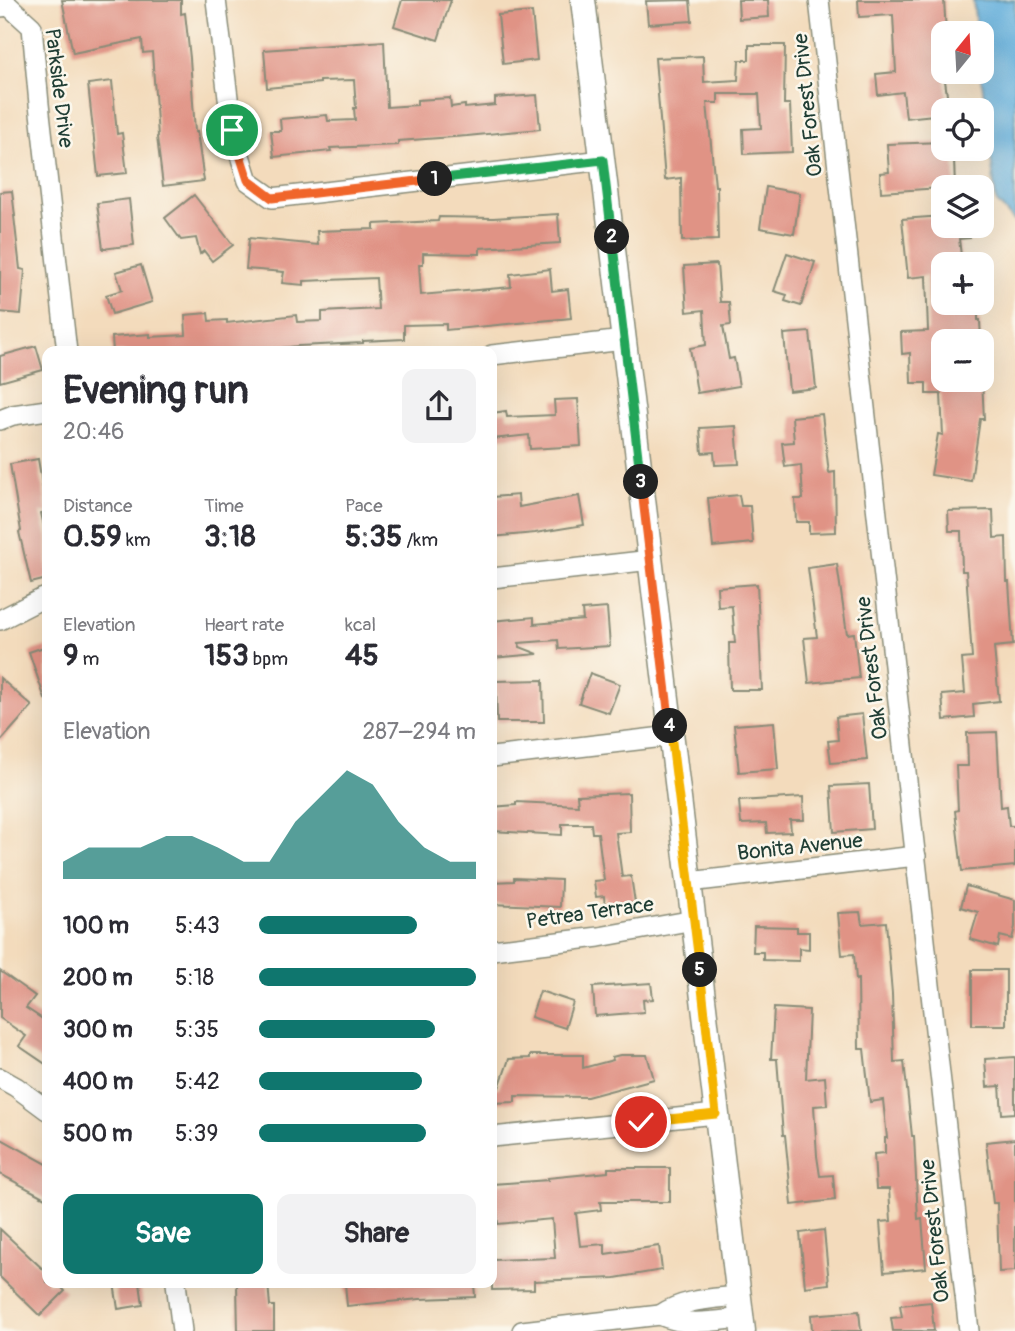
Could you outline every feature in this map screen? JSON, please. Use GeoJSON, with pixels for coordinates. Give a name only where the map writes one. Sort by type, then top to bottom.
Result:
{"type":"FeatureCollection","features":[{"type":"Feature","properties":{"kind":"street"},"geometry":{"type":"LineString","coordinates":[[522,1331],[660,1315],[673,1321],[699,1323],[741,1315],[583,0]]}},
{"type":"Feature","properties":{"kind":"street","name":"Oak Forest Drive"},"geometry":{"type":"LineString","coordinates":[[819,0],[969,1331]]}},
{"type":"Feature","properties":{"kind":"street"},"geometry":{"type":"LineString","coordinates":[[220,1],[232,130],[248,180],[272,198],[603,160]]}},
{"type":"Feature","properties":{"kind":"street","name":"Parkside Drive"},"geometry":{"type":"LineString","coordinates":[[4,6],[32,27],[66,346]]}},
{"type":"Feature","properties":{"kind":"street"},"geometry":{"type":"LineString","coordinates":[[497,354],[624,340]]}},
{"type":"Feature","properties":{"kind":"street"},"geometry":{"type":"LineString","coordinates":[[0,420],[12,415],[42,411]]}},
{"type":"Feature","properties":{"kind":"street"},"geometry":{"type":"LineString","coordinates":[[497,577],[651,560]]}},
{"type":"Feature","properties":{"kind":"street"},"geometry":{"type":"LineString","coordinates":[[0,620],[42,599]]}},
{"type":"Feature","properties":{"kind":"street"},"geometry":{"type":"LineString","coordinates":[[497,756],[671,736]]}},
{"type":"Feature","properties":{"kind":"street","name":"Bonita Avenue"},"geometry":{"type":"LineString","coordinates":[[689,882],[916,856]]}},
{"type":"Feature","properties":{"kind":"street","name":"Petrea Terrace"},"geometry":{"type":"LineString","coordinates":[[497,949],[598,937],[694,920]]}},
{"type":"Feature","properties":{"kind":"street"},"geometry":{"type":"LineString","coordinates":[[0,1078],[42,1106]]}},
{"type":"Feature","properties":{"kind":"street"},"geometry":{"type":"LineString","coordinates":[[497,1136],[716,1114]]}},
{"type":"Feature","properties":{"kind":"street"},"geometry":{"type":"LineString","coordinates":[[177,1288],[182,1331]]}},
{"type":"Feature","properties":{"kind":"water"},"geometry":{"type":"Polygon","coordinates":[[[973,0],[1015,0],[1015,222],[996,201],[991,161],[994,161],[994,98],[984,98],[982,84],[994,84],[994,21],[976,21],[973,0]]]}},
{"type":"Feature","properties":{"kind":"building"},"geometry":{"type":"Polygon","coordinates":[[[62,0],[181,0],[181,14],[185,13],[190,58],[195,132],[204,181],[163,186],[152,52],[143,53],[142,39],[73,53],[62,0]]]}},
{"type":"Feature","properties":{"kind":"building"},"geometry":{"type":"Polygon","coordinates":[[[402,0],[451,0],[438,40],[394,26],[402,0]]]}},
{"type":"Feature","properties":{"kind":"building"},"geometry":{"type":"Polygon","coordinates":[[[690,0],[692,21],[648,24],[646,1],[690,0]]]}},
{"type":"Feature","properties":{"kind":"building"},"geometry":{"type":"Polygon","coordinates":[[[738,0],[768,0],[769,17],[739,19],[738,0]]]}},
{"type":"Feature","properties":{"kind":"building"},"geometry":{"type":"Polygon","coordinates":[[[858,0],[944,0],[945,21],[931,21],[931,84],[945,84],[947,98],[931,98],[931,115],[906,118],[903,92],[878,95],[876,74],[896,72],[893,15],[859,17],[858,0]]]}},
{"type":"Feature","properties":{"kind":"building"},"geometry":{"type":"Polygon","coordinates":[[[532,12],[537,60],[503,64],[498,15],[532,12]]]}},
{"type":"Feature","properties":{"kind":"building"},"geometry":{"type":"Polygon","coordinates":[[[384,41],[387,107],[417,105],[417,100],[450,98],[451,107],[465,105],[465,108],[495,105],[495,98],[537,95],[540,129],[398,141],[398,145],[330,148],[331,151],[274,157],[271,131],[281,131],[280,119],[327,115],[328,121],[355,120],[354,80],[320,81],[267,88],[264,50],[384,41]]]}},
{"type":"Feature","properties":{"kind":"building"},"geometry":{"type":"Polygon","coordinates":[[[749,45],[785,45],[784,104],[790,104],[792,152],[744,154],[743,129],[761,128],[759,94],[718,94],[718,103],[707,103],[717,186],[718,240],[682,241],[681,178],[665,180],[655,58],[703,56],[704,82],[738,80],[739,60],[749,60],[749,45]]]}},
{"type":"Feature","properties":{"kind":"building"},"geometry":{"type":"Polygon","coordinates":[[[112,81],[117,134],[122,133],[127,173],[98,176],[88,84],[112,81]]]}},
{"type":"Feature","properties":{"kind":"building"},"geometry":{"type":"Polygon","coordinates":[[[931,142],[931,161],[954,161],[955,175],[931,175],[931,189],[881,192],[880,173],[889,172],[887,144],[931,142]]]}},
{"type":"Feature","properties":{"kind":"building"},"geometry":{"type":"Polygon","coordinates":[[[766,187],[800,193],[794,234],[760,228],[766,187]]]}},
{"type":"Feature","properties":{"kind":"building"},"geometry":{"type":"Polygon","coordinates":[[[12,191],[20,269],[25,270],[21,314],[0,312],[0,192],[12,191]]]}},
{"type":"Feature","properties":{"kind":"building"},"geometry":{"type":"Polygon","coordinates":[[[194,195],[233,245],[212,261],[204,251],[200,254],[196,238],[181,240],[165,218],[194,195]]]}},
{"type":"Feature","properties":{"kind":"building"},"geometry":{"type":"Polygon","coordinates":[[[129,199],[134,245],[103,249],[97,203],[129,199]]]}},
{"type":"Feature","properties":{"kind":"building"},"geometry":{"type":"Polygon","coordinates":[[[558,214],[560,243],[480,248],[480,254],[423,253],[423,264],[419,264],[421,295],[511,287],[510,274],[550,269],[552,291],[568,289],[571,318],[446,330],[446,324],[404,325],[404,339],[363,343],[298,346],[113,346],[112,337],[186,335],[185,315],[208,313],[209,321],[227,320],[227,323],[296,315],[297,322],[322,321],[322,312],[378,309],[376,278],[304,281],[304,285],[282,283],[284,272],[246,269],[249,238],[318,245],[317,231],[374,229],[374,224],[438,221],[439,217],[493,218],[558,214]]]}},
{"type":"Feature","properties":{"kind":"building"},"geometry":{"type":"Polygon","coordinates":[[[931,217],[931,238],[970,238],[959,239],[961,252],[931,252],[931,315],[978,315],[980,329],[931,329],[931,392],[983,392],[984,419],[980,419],[971,481],[931,475],[938,434],[943,435],[941,394],[926,394],[926,383],[911,383],[910,353],[902,354],[901,332],[928,331],[926,276],[908,278],[902,219],[931,217]]]}},
{"type":"Feature","properties":{"kind":"building"},"geometry":{"type":"Polygon","coordinates":[[[787,253],[815,262],[801,306],[785,301],[787,295],[774,291],[787,253]]]}},
{"type":"Feature","properties":{"kind":"building"},"geometry":{"type":"Polygon","coordinates":[[[717,264],[720,302],[729,302],[731,325],[723,326],[729,359],[734,358],[739,386],[697,393],[690,348],[706,345],[704,310],[687,312],[684,266],[717,264]]]}},
{"type":"Feature","properties":{"kind":"building"},"geometry":{"type":"Polygon","coordinates":[[[141,265],[152,302],[112,314],[106,295],[122,290],[116,272],[141,265]]]}},
{"type":"Feature","properties":{"kind":"building"},"geometry":{"type":"Polygon","coordinates":[[[810,332],[816,388],[789,391],[784,334],[810,332]]]}},
{"type":"Feature","properties":{"kind":"building"},"geometry":{"type":"Polygon","coordinates":[[[36,346],[42,370],[0,382],[0,356],[36,346]]]}},
{"type":"Feature","properties":{"kind":"building"},"geometry":{"type":"Polygon","coordinates":[[[578,399],[581,446],[530,449],[529,435],[497,438],[497,412],[506,411],[507,417],[555,415],[554,400],[578,399]]]}},
{"type":"Feature","properties":{"kind":"building"},"geometry":{"type":"Polygon","coordinates":[[[822,414],[829,473],[835,472],[836,532],[809,533],[809,522],[796,522],[795,499],[803,499],[801,465],[785,467],[782,443],[794,442],[792,417],[822,414]]]}},
{"type":"Feature","properties":{"kind":"building"},"geometry":{"type":"Polygon","coordinates":[[[736,426],[739,464],[715,465],[714,452],[702,453],[700,428],[736,426]]]}},
{"type":"Feature","properties":{"kind":"building"},"geometry":{"type":"Polygon","coordinates":[[[38,459],[42,483],[42,580],[31,583],[19,532],[21,531],[10,464],[38,459]]]}},
{"type":"Feature","properties":{"kind":"building"},"geometry":{"type":"Polygon","coordinates":[[[518,495],[519,507],[579,496],[584,525],[497,537],[497,497],[518,495]]]}},
{"type":"Feature","properties":{"kind":"building"},"geometry":{"type":"Polygon","coordinates":[[[739,495],[741,506],[750,506],[753,543],[713,547],[708,498],[739,495]]]}},
{"type":"Feature","properties":{"kind":"building"},"geometry":{"type":"Polygon","coordinates":[[[993,510],[994,538],[1006,537],[1013,645],[994,647],[999,701],[973,704],[974,717],[944,720],[942,695],[965,693],[962,659],[972,658],[966,571],[962,571],[961,531],[949,531],[948,511],[993,510]]]}},
{"type":"Feature","properties":{"kind":"building"},"geometry":{"type":"Polygon","coordinates":[[[837,564],[847,634],[854,633],[859,678],[809,683],[804,638],[817,637],[808,568],[837,564]]]}},
{"type":"Feature","properties":{"kind":"building"},"geometry":{"type":"Polygon","coordinates":[[[757,584],[762,690],[730,690],[729,643],[735,643],[732,606],[718,607],[717,587],[757,584]]]}},
{"type":"Feature","properties":{"kind":"building"},"geometry":{"type":"Polygon","coordinates":[[[607,608],[610,646],[559,649],[558,640],[519,643],[520,647],[538,654],[497,658],[497,621],[534,617],[534,624],[583,620],[582,610],[607,608]]]}},
{"type":"Feature","properties":{"kind":"building"},"geometry":{"type":"Polygon","coordinates":[[[42,648],[42,690],[29,652],[42,648]]]}},
{"type":"Feature","properties":{"kind":"building"},"geometry":{"type":"Polygon","coordinates":[[[590,673],[620,684],[609,713],[579,703],[590,673]]]}},
{"type":"Feature","properties":{"kind":"building"},"geometry":{"type":"Polygon","coordinates":[[[0,678],[32,706],[0,742],[0,678]]]}},
{"type":"Feature","properties":{"kind":"building"},"geometry":{"type":"Polygon","coordinates":[[[543,680],[544,722],[497,722],[497,681],[543,680]]]}},
{"type":"Feature","properties":{"kind":"building"},"geometry":{"type":"Polygon","coordinates":[[[862,714],[867,760],[831,763],[828,741],[838,740],[836,717],[862,714]]]}},
{"type":"Feature","properties":{"kind":"building"},"geometry":{"type":"Polygon","coordinates":[[[774,722],[778,769],[739,772],[734,725],[774,722]]]}},
{"type":"Feature","properties":{"kind":"building"},"geometry":{"type":"Polygon","coordinates":[[[997,732],[1001,807],[1007,806],[1009,826],[1015,826],[1015,866],[962,871],[955,811],[958,810],[956,766],[968,766],[967,733],[997,732]]]}},
{"type":"Feature","properties":{"kind":"building"},"geometry":{"type":"Polygon","coordinates":[[[869,784],[872,829],[834,832],[831,786],[869,784]]]}},
{"type":"Feature","properties":{"kind":"building"},"geometry":{"type":"Polygon","coordinates":[[[629,793],[630,832],[616,833],[622,877],[631,876],[635,903],[605,907],[604,896],[596,897],[594,881],[604,880],[598,833],[592,833],[591,824],[562,824],[562,835],[497,831],[497,807],[516,805],[516,802],[578,805],[577,795],[629,793]]]}},
{"type":"Feature","properties":{"kind":"building"},"geometry":{"type":"Polygon","coordinates":[[[803,797],[804,820],[790,820],[791,832],[767,833],[766,823],[741,824],[739,801],[803,797]]]}},
{"type":"Feature","properties":{"kind":"building"},"geometry":{"type":"Polygon","coordinates":[[[514,878],[561,880],[560,907],[497,904],[497,882],[514,881],[514,878]]]}},
{"type":"Feature","properties":{"kind":"building"},"geometry":{"type":"Polygon","coordinates":[[[966,886],[1015,900],[1012,939],[1000,936],[998,947],[970,939],[978,912],[961,907],[966,886]]]}},
{"type":"Feature","properties":{"kind":"building"},"geometry":{"type":"Polygon","coordinates":[[[860,912],[862,924],[886,922],[894,1062],[904,1061],[914,1136],[918,1219],[922,1218],[926,1268],[884,1272],[880,1222],[891,1221],[889,1189],[876,1189],[874,1154],[885,1153],[887,1138],[883,1100],[870,1102],[864,1049],[859,1049],[858,979],[856,980],[854,954],[842,955],[838,913],[860,912]]]}},
{"type":"Feature","properties":{"kind":"building"},"geometry":{"type":"Polygon","coordinates":[[[754,926],[797,927],[797,932],[809,932],[809,949],[799,948],[799,961],[763,960],[763,952],[753,952],[754,926]]]}},
{"type":"Feature","properties":{"kind":"building"},"geometry":{"type":"Polygon","coordinates":[[[972,970],[1006,970],[1006,1025],[972,1025],[972,970]]]}},
{"type":"Feature","properties":{"kind":"building"},"geometry":{"type":"Polygon","coordinates":[[[0,971],[35,996],[26,1008],[42,1019],[42,1062],[19,1046],[26,1036],[0,1018],[0,971]]]}},
{"type":"Feature","properties":{"kind":"building"},"geometry":{"type":"Polygon","coordinates":[[[651,983],[653,999],[643,1000],[644,1012],[595,1016],[593,987],[651,983]]]}},
{"type":"Feature","properties":{"kind":"building"},"geometry":{"type":"Polygon","coordinates":[[[540,991],[573,1002],[565,1028],[531,1017],[540,991]]]}},
{"type":"Feature","properties":{"kind":"building"},"geometry":{"type":"Polygon","coordinates":[[[774,1008],[809,1010],[806,1079],[825,1077],[827,1105],[814,1106],[817,1156],[820,1176],[833,1175],[835,1200],[792,1205],[777,1059],[771,1059],[774,1008]]]}},
{"type":"Feature","properties":{"kind":"building"},"geometry":{"type":"Polygon","coordinates":[[[530,1055],[583,1055],[583,1068],[613,1060],[612,1057],[620,1055],[647,1055],[654,1079],[587,1097],[515,1096],[515,1102],[497,1103],[497,1088],[509,1059],[530,1058],[530,1055]]]}},
{"type":"Feature","properties":{"kind":"building"},"geometry":{"type":"Polygon","coordinates":[[[1015,1057],[1015,1113],[1002,1114],[1000,1086],[987,1087],[985,1059],[1015,1057]]]}},
{"type":"Feature","properties":{"kind":"building"},"geometry":{"type":"Polygon","coordinates":[[[0,1138],[42,1161],[42,1196],[0,1174],[0,1138]]]}},
{"type":"Feature","properties":{"kind":"building"},"geometry":{"type":"Polygon","coordinates":[[[1015,1139],[1015,1271],[999,1272],[997,1203],[993,1203],[986,1142],[1015,1139]]]}},
{"type":"Feature","properties":{"kind":"building"},"geometry":{"type":"Polygon","coordinates":[[[608,1168],[670,1168],[670,1202],[600,1202],[601,1210],[576,1213],[580,1246],[605,1244],[605,1254],[659,1246],[662,1270],[615,1278],[534,1281],[534,1289],[492,1290],[497,1288],[497,1260],[555,1258],[552,1219],[498,1224],[497,1184],[608,1172],[608,1168]]]}},
{"type":"Feature","properties":{"kind":"building"},"geometry":{"type":"Polygon","coordinates":[[[0,1229],[42,1268],[42,1288],[62,1288],[65,1291],[40,1316],[0,1277],[0,1229]]]}},
{"type":"Feature","properties":{"kind":"building"},"geometry":{"type":"Polygon","coordinates":[[[824,1230],[829,1284],[805,1287],[800,1233],[824,1230]]]}},
{"type":"Feature","properties":{"kind":"building"},"geometry":{"type":"Polygon","coordinates":[[[115,1288],[141,1288],[143,1305],[118,1309],[115,1288]]]}},
{"type":"Feature","properties":{"kind":"building"},"geometry":{"type":"Polygon","coordinates":[[[237,1288],[268,1288],[270,1306],[274,1306],[274,1331],[238,1331],[237,1288]]]}},
{"type":"Feature","properties":{"kind":"building"},"geometry":{"type":"Polygon","coordinates":[[[345,1288],[474,1288],[475,1297],[347,1306],[345,1288]]]}},
{"type":"Feature","properties":{"kind":"building"},"geometry":{"type":"Polygon","coordinates":[[[931,1302],[934,1331],[893,1331],[891,1318],[902,1317],[900,1305],[931,1302]]]}},
{"type":"Feature","properties":{"kind":"building"},"geometry":{"type":"Polygon","coordinates":[[[859,1311],[861,1331],[812,1331],[811,1315],[859,1311]]]}},
{"type":"Feature","properties":{"kind":"route"},"geometry":{"type":"LineString","coordinates":[[232,130],[248,180],[272,198],[603,160],[716,1114],[641,1122]]}}]}
